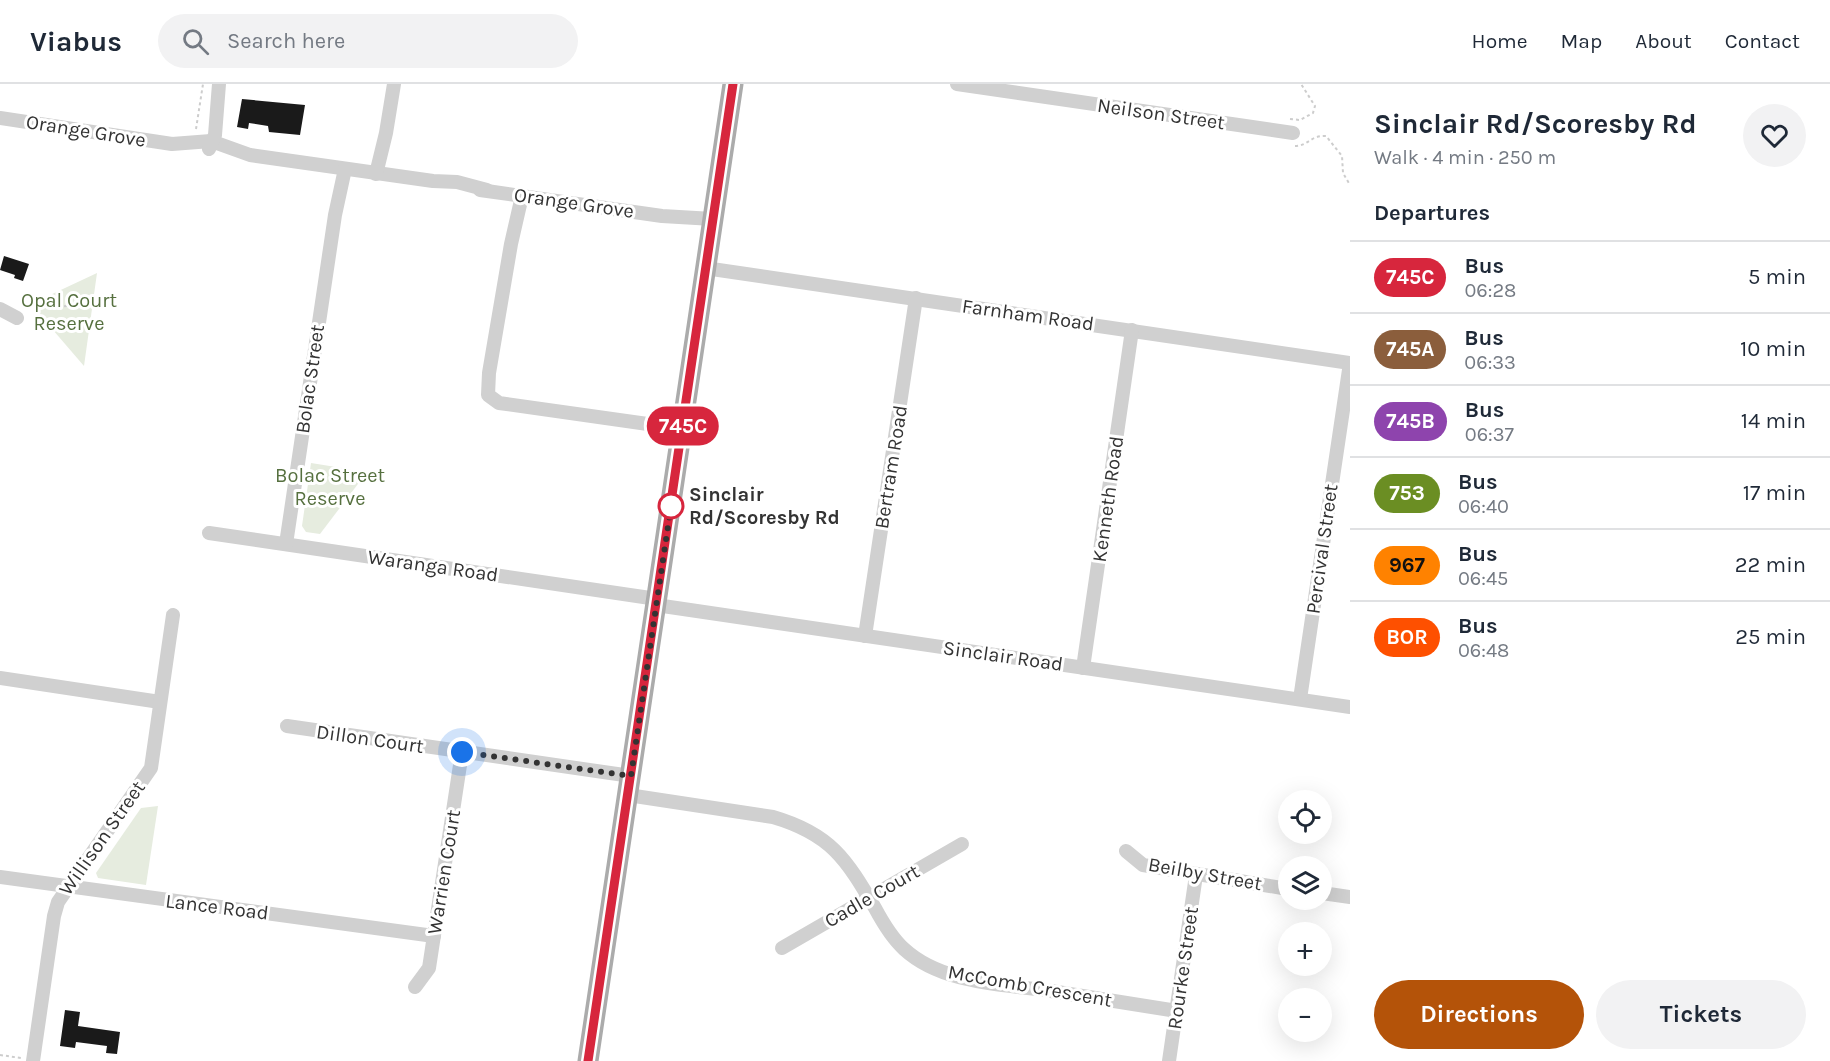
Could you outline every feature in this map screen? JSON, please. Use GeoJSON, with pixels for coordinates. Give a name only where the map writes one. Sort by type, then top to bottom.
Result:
{"type":"FeatureCollection","features":[{"type":"Feature","properties":{"kind":"main road"},"geometry":{"type":"LineString","coordinates":[[588,1061],[733,84]]}},
{"type":"Feature","properties":{"kind":"street"},"geometry":{"type":"LineString","coordinates":[[206,141],[219,84]]}},
{"type":"Feature","properties":{"kind":"street"},"geometry":{"type":"LineString","coordinates":[[386,175],[386,134],[394,84]]}},
{"type":"Feature","properties":{"kind":"street","name":"Neilson Street"},"geometry":{"type":"LineString","coordinates":[[957,84],[1292,139]]}},
{"type":"Feature","properties":{"kind":"street","name":"Orange Grove"},"geometry":{"type":"LineString","coordinates":[[0,118],[172,144],[188,150],[206,141],[231,157],[250,155],[386,175],[435,189],[487,190],[712,224]]}},
{"type":"Feature","properties":{"kind":"street","name":"Bolac Street"},"geometry":{"type":"LineString","coordinates":[[286,544],[341,168]]}},
{"type":"Feature","properties":{"kind":"street"},"geometry":{"type":"LineString","coordinates":[[518,195],[489,373],[488,395],[499,403],[682,429]]}},
{"type":"Feature","properties":{"kind":"street","name":"Farnham Road"},"geometry":{"type":"LineString","coordinates":[[705,268],[1350,363]]}},
{"type":"Feature","properties":{"kind":"street","name":"Bertram Road"},"geometry":{"type":"LineString","coordinates":[[866,636],[916,298]]}},
{"type":"Feature","properties":{"kind":"street"},"geometry":{"type":"LineString","coordinates":[[0,309],[17,318]]}},
{"type":"Feature","properties":{"kind":"street","name":"Kenneth Road"},"geometry":{"type":"LineString","coordinates":[[1083,668],[1132,330]]}},
{"type":"Feature","properties":{"kind":"street","name":"Percival Street"},"geometry":{"type":"LineString","coordinates":[[1300,699],[1350,363]]}},
{"type":"Feature","properties":{"kind":"street","name":"Waranga Road"},"geometry":{"type":"LineString","coordinates":[[209,533],[657,602]]}},
{"type":"Feature","properties":{"kind":"street","name":"Sinclair Road"},"geometry":{"type":"LineString","coordinates":[[657,602],[866,636],[1350,707]]}},
{"type":"Feature","properties":{"kind":"street","name":"Willison Street"},"geometry":{"type":"LineString","coordinates":[[27,1060],[58,902],[151,768],[173,615]]}},
{"type":"Feature","properties":{"kind":"street"},"geometry":{"type":"LineString","coordinates":[[0,678],[160,702]]}},
{"type":"Feature","properties":{"kind":"street","name":"Dillon Court"},"geometry":{"type":"LineString","coordinates":[[287,726],[462,752],[629,785]]}},
{"type":"Feature","properties":{"kind":"street","name":"Warrien Court"},"geometry":{"type":"LineString","coordinates":[[415,987],[429,968],[462,752]]}},
{"type":"Feature","properties":{"kind":"street","name":"McComb Crescent"},"geometry":{"type":"LineString","coordinates":[[629,785],[774,817],[796,824],[816,835],[841,856],[855,874],[890,932],[904,949],[938,970],[985,981],[1178,1011]]}},
{"type":"Feature","properties":{"kind":"street","name":"Cadle Court"},"geometry":{"type":"LineString","coordinates":[[782,948],[962,844]]}},
{"type":"Feature","properties":{"kind":"street","name":"Beilby Street"},"geometry":{"type":"LineString","coordinates":[[1126,851],[1143,865],[1278,887]]}},
{"type":"Feature","properties":{"kind":"street","name":"Rourke Street"},"geometry":{"type":"LineString","coordinates":[[1169,1061],[1196,875]]}},
{"type":"Feature","properties":{"kind":"street","name":"Lance Road"},"geometry":{"type":"LineString","coordinates":[[0,877],[434,936]]}},
{"type":"Feature","properties":{"kind":"street"},"geometry":{"type":"LineString","coordinates":[[1332,894],[1350,897]]}},
{"type":"Feature","properties":{"kind":"path"},"geometry":{"type":"LineString","coordinates":[[203,84],[206,141]]}},
{"type":"Feature","properties":{"kind":"path"},"geometry":{"type":"LineString","coordinates":[[1287,118],[1300,120],[1313,113],[1314,106],[1311,96],[1301,84]]}},
{"type":"Feature","properties":{"kind":"path"},"geometry":{"type":"LineString","coordinates":[[1292,139],[1303,145],[1317,136],[1326,136],[1342,156],[1343,173],[1350,185]]}},
{"type":"Feature","properties":{"kind":"path"},"geometry":{"type":"LineString","coordinates":[[34,308],[99,304]]}},
{"type":"Feature","properties":{"kind":"path"},"geometry":{"type":"LineString","coordinates":[[0,1055],[27,1060]]}},
{"type":"Feature","properties":{"kind":"green space","name":"Opal Court Reserve"},"geometry":{"type":"Polygon","coordinates":[[[97,273],[84,366],[53,330],[36,325],[37,310],[33,303],[97,273]]]}},
{"type":"Feature","properties":{"kind":"green space","name":"Bolac Street Reserve"},"geometry":{"type":"Polygon","coordinates":[[[311,463],[367,472],[320,534],[306,532],[302,526],[311,463]]]}},
{"type":"Feature","properties":{"kind":"green space"},"geometry":{"type":"Polygon","coordinates":[[[158,806],[146,885],[98,878],[96,873],[141,808],[158,806]]]}},
{"type":"Feature","properties":{"kind":"building"},"geometry":{"type":"Polygon","coordinates":[[[242,99],[305,105],[300,135],[269,132],[268,126],[249,123],[248,129],[237,127],[242,99]]]}},
{"type":"Feature","properties":{"kind":"building"},"geometry":{"type":"Polygon","coordinates":[[[4,256],[29,264],[23,281],[14,278],[15,275],[0,270],[4,256]]]}},
{"type":"Feature","properties":{"kind":"building"},"geometry":{"type":"Polygon","coordinates":[[[65,1010],[80,1012],[78,1026],[120,1032],[117,1054],[106,1053],[107,1046],[76,1042],[75,1048],[60,1046],[65,1010]]]}},
{"type":"Feature","properties":{"kind":"bus line","name":"745C"},"geometry":{"type":"LineString","coordinates":[[588,1061],[733,84]]}},
{"type":"Feature","properties":{"kind":"place","name":"Sinclair Rd/Scoresby Rd"},"geometry":{"type":"Point","coordinates":[671,506]}},
{"type":"Feature","properties":{"kind":"route"},"geometry":{"type":"LineString","coordinates":[[462,752],[631,776],[671,506]]}}]}
